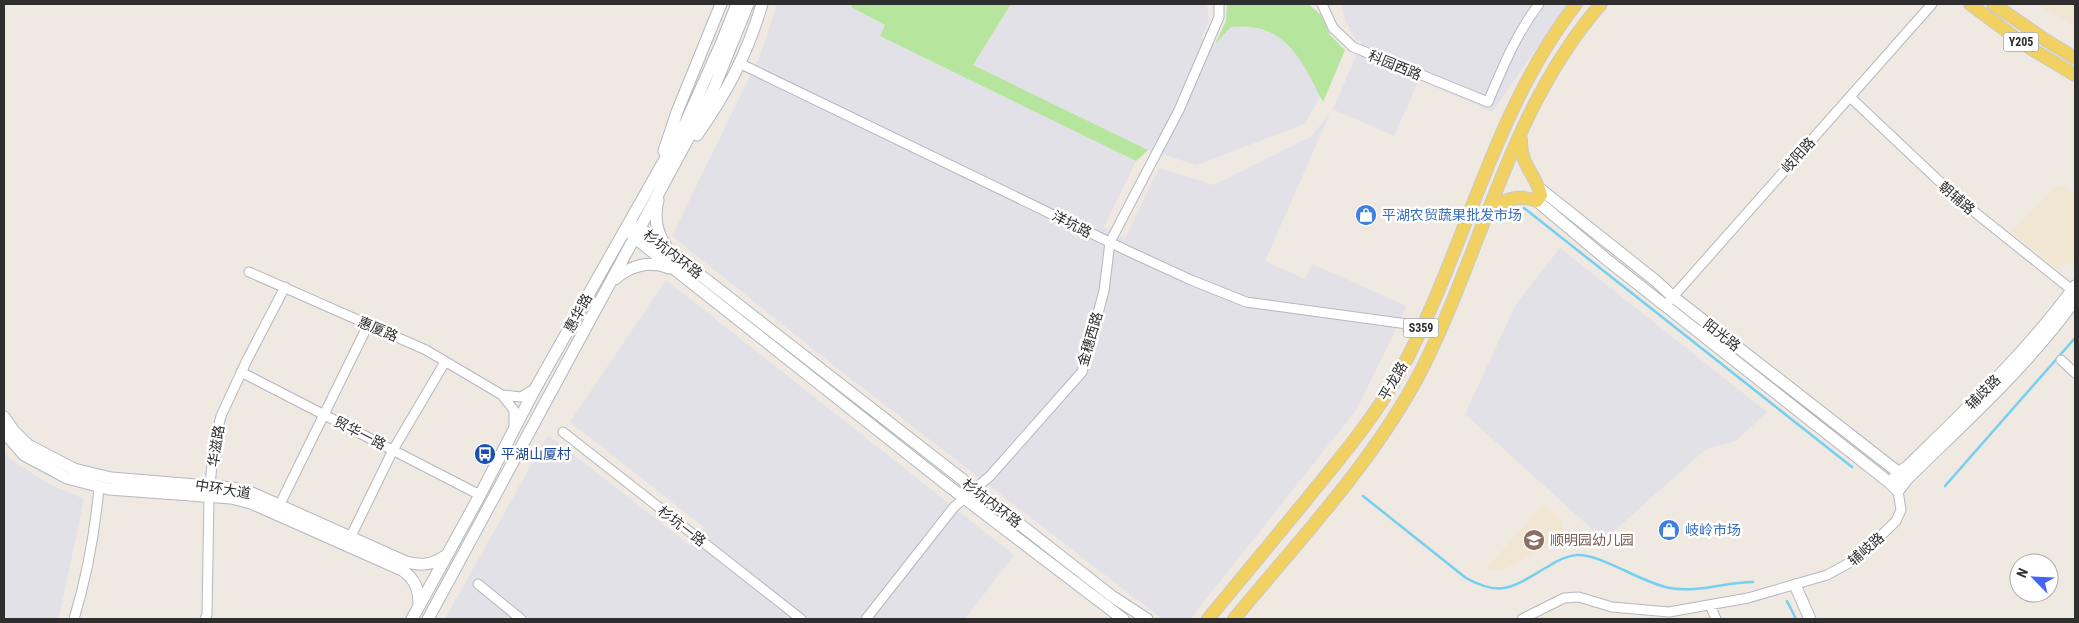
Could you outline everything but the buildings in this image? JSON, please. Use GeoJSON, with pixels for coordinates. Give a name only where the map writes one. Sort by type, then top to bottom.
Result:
{"type":"FeatureCollection","features":[{"type":"Feature","properties":{"kind":"main road","name":"平龙路"},"geometry":{"type":"LineString","coordinates":[[1208,619],[1364,428],[1402,368],[1422,326],[1486,168],[1526,81],[1553,35],[1576,4]]}},
{"type":"Feature","properties":{"kind":"main road","name":"平龙路"},"geometry":{"type":"LineString","coordinates":[[1234,619],[1347,482],[1389,425],[1421,370],[1438,336],[1523,129],[1551,71],[1577,33],[1601,4]]}},
{"type":"Feature","properties":{"kind":"main road","name":"Y205"},"geometry":{"type":"LineString","coordinates":[[1970,4],[2025,45],[2075,75]]}},
{"type":"Feature","properties":{"kind":"main road","name":"Y205"},"geometry":{"type":"LineString","coordinates":[[1993,4],[2075,58]]}},
{"type":"Feature","properties":{"kind":"main road"},"geometry":{"type":"LineString","coordinates":[[1485,219],[1496,206],[1512,198],[1528,198],[1537,201],[1541,195],[1522,155],[1523,129]]}},
{"type":"Feature","properties":{"kind":"main road"},"geometry":{"type":"LineString","coordinates":[[1240,619],[1249,601]]}},
{"type":"Feature","properties":{"kind":"street"},"geometry":{"type":"LineString","coordinates":[[664,173],[677,112],[721,4]]}},
{"type":"Feature","properties":{"kind":"street","name":"惠华路"},"geometry":{"type":"LineString","coordinates":[[428,619],[659,193],[664,173],[737,4]]}},
{"type":"Feature","properties":{"kind":"street","name":"惠华路"},"geometry":{"type":"LineString","coordinates":[[412,619],[535,389],[627,226],[664,173],[714,88],[748,4]]}},
{"type":"Feature","properties":{"kind":"street"},"geometry":{"type":"LineString","coordinates":[[664,173],[710,116],[741,64],[762,4]]}},
{"type":"Feature","properties":{"kind":"street","name":"金穗西路"},"geometry":{"type":"LineString","coordinates":[[866,619],[954,507],[990,476],[1082,372],[1104,291],[1110,242],[1179,110],[1218,17],[1219,4]]}},
{"type":"Feature","properties":{"kind":"street","name":"科园西路"},"geometry":{"type":"LineString","coordinates":[[1322,4],[1333,28],[1353,47],[1488,102],[1512,46],[1526,21],[1539,4]]}},
{"type":"Feature","properties":{"kind":"street","name":"岐阳路"},"geometry":{"type":"LineString","coordinates":[[1664,305],[1932,4]]}},
{"type":"Feature","properties":{"kind":"street","name":"洋坑路"},"geometry":{"type":"LineString","coordinates":[[741,64],[1110,242],[1191,280],[1246,302],[1422,326]]}},
{"type":"Feature","properties":{"kind":"street","name":"朝辅路"},"geometry":{"type":"LineString","coordinates":[[1850,97],[1957,198],[2074,292]]}},
{"type":"Feature","properties":{"kind":"street","name":"阳光路"},"geometry":{"type":"LineString","coordinates":[[1539,188],[1656,281],[1672,296],[1903,476]]}},
{"type":"Feature","properties":{"kind":"street"},"geometry":{"type":"LineString","coordinates":[[659,193],[656,219],[663,242],[670,252]]}},
{"type":"Feature","properties":{"kind":"street","name":"阳光路"},"geometry":{"type":"LineString","coordinates":[[1537,201],[1664,305],[1894,487]]}},
{"type":"Feature","properties":{"kind":"street","name":"杉坑内环路"},"geometry":{"type":"LineString","coordinates":[[627,226],[670,252],[1112,597],[1147,619]]}},
{"type":"Feature","properties":{"kind":"street","name":"杉坑内环路"},"geometry":{"type":"LineString","coordinates":[[637,233],[677,271],[964,498],[1123,619]]}},
{"type":"Feature","properties":{"kind":"street"},"geometry":{"type":"LineString","coordinates":[[610,284],[620,275],[643,264],[654,264],[677,271]]}},
{"type":"Feature","properties":{"kind":"street","name":"惠厦路"},"geometry":{"type":"LineString","coordinates":[[249,272],[413,344],[502,395]]}},
{"type":"Feature","properties":{"kind":"street","name":"华滋路"},"geometry":{"type":"LineString","coordinates":[[205,619],[207,615],[210,491],[214,444],[221,416],[241,372],[285,287]]}},
{"type":"Feature","properties":{"kind":"street","name":"辅歧路"},"geometry":{"type":"LineString","coordinates":[[1894,487],[1903,476],[1907,467],[2004,371],[2074,292]]}},
{"type":"Feature","properties":{"kind":"street"},"geometry":{"type":"LineString","coordinates":[[280,504],[368,325]]}},
{"type":"Feature","properties":{"kind":"street"},"geometry":{"type":"LineString","coordinates":[[2061,360],[2075,373]]}},
{"type":"Feature","properties":{"kind":"street"},"geometry":{"type":"LineString","coordinates":[[351,536],[393,450],[445,362]]}},
{"type":"Feature","properties":{"kind":"street","name":"贸华一路"},"geometry":{"type":"LineString","coordinates":[[241,372],[480,495]]}},
{"type":"Feature","properties":{"kind":"street"},"geometry":{"type":"LineString","coordinates":[[502,395],[521,396],[535,389]]}},
{"type":"Feature","properties":{"kind":"street"},"geometry":{"type":"LineString","coordinates":[[502,395],[514,410],[513,430]]}},
{"type":"Feature","properties":{"kind":"street","name":"中环大道"},"geometry":{"type":"LineString","coordinates":[[4,416],[13,430],[28,445],[74,469],[111,478],[210,491],[267,509],[402,570],[410,575],[416,583],[419,593],[419,605]]}},
{"type":"Feature","properties":{"kind":"street","name":"中环大道"},"geometry":{"type":"LineString","coordinates":[[4,432],[24,455],[44,467],[67,478],[99,487],[210,491],[239,489],[280,504],[406,562],[416,564],[436,562],[445,556]]}},
{"type":"Feature","properties":{"kind":"street","name":"杉坑一路"},"geometry":{"type":"LineString","coordinates":[[563,432],[801,619]]}},
{"type":"Feature","properties":{"kind":"street"},"geometry":{"type":"LineString","coordinates":[[74,619],[94,528],[99,487]]}},
{"type":"Feature","properties":{"kind":"street","name":"辅岐路"},"geometry":{"type":"LineString","coordinates":[[1522,619],[1556,600],[1572,597],[1612,607],[1662,612],[1710,606],[1748,598],[1838,570],[1867,551],[1900,516],[1901,510],[1894,487]]}},
{"type":"Feature","properties":{"kind":"street"},"geometry":{"type":"LineString","coordinates":[[478,584],[521,619]]}},
{"type":"Feature","properties":{"kind":"street"},"geometry":{"type":"LineString","coordinates":[[1795,584],[1810,619]]}},
{"type":"Feature","properties":{"kind":"street"},"geometry":{"type":"LineString","coordinates":[[1710,606],[1716,619]]}},
{"type":"Feature","properties":{"kind":"shaded area"},"geometry":{"type":"Polygon","coordinates":[[[777,4],[852,4],[851,7],[885,25],[880,36],[1136,161],[1104,227],[1125,238],[1159,168],[1214,185],[1312,136],[1331,112],[1265,261],[1305,279],[1312,264],[1407,306],[1357,409],[1190,619],[1162,619],[832,364],[672,236],[761,53],[777,4]]]}},
{"type":"Feature","properties":{"kind":"shaded area"},"geometry":{"type":"Polygon","coordinates":[[[1011,4],[1207,4],[1209,20],[1201,38],[1215,44],[1231,27],[1247,25],[1279,36],[1298,47],[1322,94],[1304,124],[1197,165],[1148,150],[973,65],[1011,4]]]}},
{"type":"Feature","properties":{"kind":"shaded area"},"geometry":{"type":"Polygon","coordinates":[[[1342,4],[1568,4],[1492,112],[1419,80],[1394,136],[1333,109],[1362,42],[1355,39],[1345,20],[1342,4]]]}},
{"type":"Feature","properties":{"kind":"shaded area"},"geometry":{"type":"Polygon","coordinates":[[[2035,4],[2075,4],[2075,26],[2035,4]]]}},
{"type":"Feature","properties":{"kind":"shaded area"},"geometry":{"type":"Polygon","coordinates":[[[2057,185],[2075,193],[2075,261],[2056,268],[2012,231],[2057,185]]]}},
{"type":"Feature","properties":{"kind":"shaded area"},"geometry":{"type":"Polygon","coordinates":[[[1560,248],[1767,412],[1736,441],[1706,449],[1604,540],[1465,414],[1516,304],[1560,248]]]}},
{"type":"Feature","properties":{"kind":"shaded area"},"geometry":{"type":"Polygon","coordinates":[[[666,280],[1014,555],[965,619],[445,619],[548,435],[691,546],[705,528],[570,422],[666,280]]]}},
{"type":"Feature","properties":{"kind":"shaded area"},"geometry":{"type":"Polygon","coordinates":[[[4,452],[11,460],[47,483],[84,499],[60,613],[56,619],[4,619],[4,452]]]}},
{"type":"Feature","properties":{"kind":"shaded area","name":"顺明园幼儿园"},"geometry":{"type":"Polygon","coordinates":[[[1544,503],[1563,522],[1560,537],[1554,543],[1505,569],[1485,570],[1544,503]]]}},
{"type":"Feature","properties":{"kind":"green space"},"geometry":{"type":"Polygon","coordinates":[[[852,4],[1011,4],[973,65],[1148,150],[1136,161],[880,36],[885,25],[851,7],[852,4]]]}},
{"type":"Feature","properties":{"kind":"green space"},"geometry":{"type":"Polygon","coordinates":[[[1227,4],[1308,4],[1321,15],[1330,35],[1345,50],[1323,102],[1308,72],[1290,47],[1279,37],[1266,30],[1250,27],[1231,27],[1215,44],[1226,21],[1227,4]]]}},
{"type":"Feature","properties":{"kind":"waterway"},"geometry":{"type":"LineString","coordinates":[[1524,208],[1852,467]]}},
{"type":"Feature","properties":{"kind":"waterway"},"geometry":{"type":"LineString","coordinates":[[1945,486],[2075,338]]}},
{"type":"Feature","properties":{"kind":"waterway"},"geometry":{"type":"LineString","coordinates":[[1363,496],[1466,578],[1490,588],[1509,587],[1518,584],[1559,560],[1577,555],[1598,559],[1647,581],[1670,588],[1691,589],[1753,582]]}},
{"type":"Feature","properties":{"kind":"waterway"},"geometry":{"type":"LineString","coordinates":[[1787,601],[1796,619]]}},
{"type":"Feature","properties":{"kind":"place","name":"平湖农贸蔬果批发市场"},"geometry":{"type":"Point","coordinates":[1366,215]}},
{"type":"Feature","properties":{"kind":"place","name":"平湖山厦村"},"geometry":{"type":"Point","coordinates":[485,454]}},
{"type":"Feature","properties":{"kind":"place","name":"岐岭市场"},"geometry":{"type":"Point","coordinates":[1669,530]}},
{"type":"Feature","properties":{"kind":"place","name":"顺明园幼儿园"},"geometry":{"type":"Point","coordinates":[1534,540]}}]}
